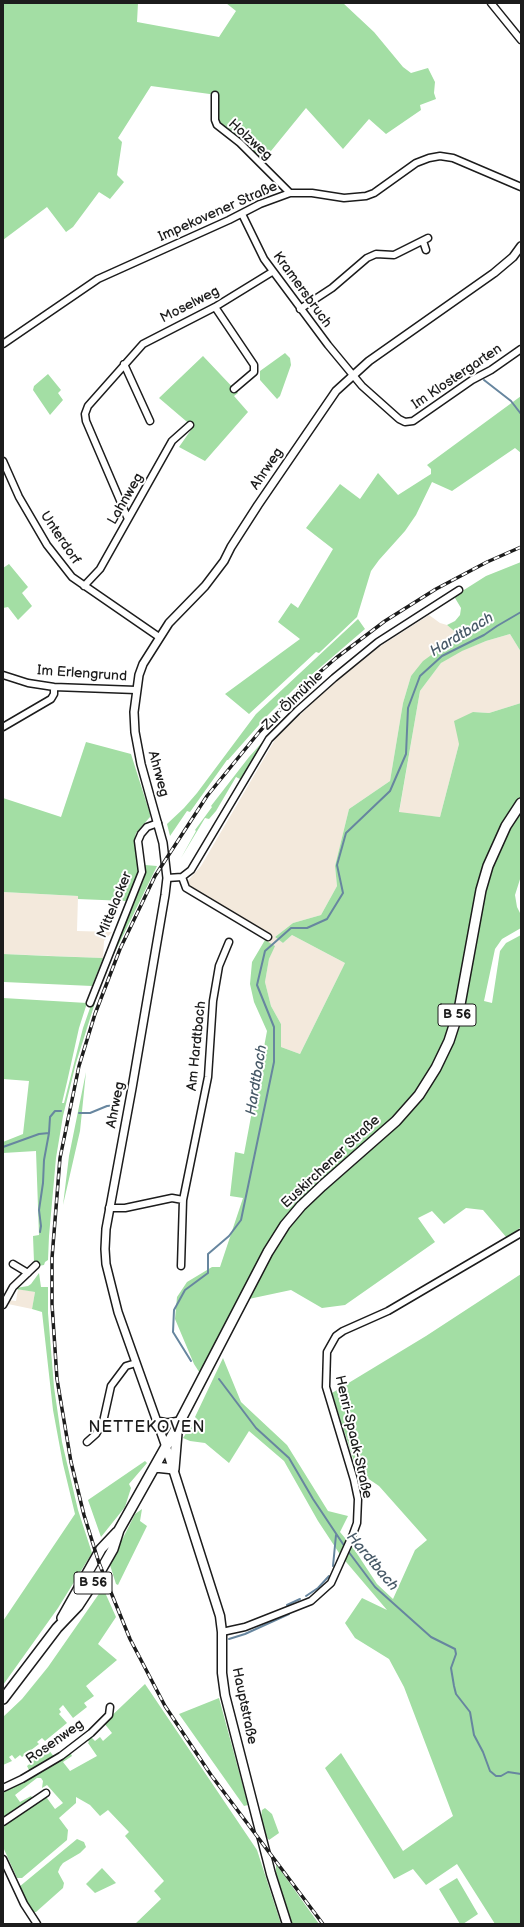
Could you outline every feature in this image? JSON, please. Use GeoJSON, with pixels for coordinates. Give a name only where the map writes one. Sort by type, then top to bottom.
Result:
{"type":"FeatureCollection","features":[{"type":"Feature","properties":{"kind":"main road","name":"Euskirchener Straße"},"geometry":{"type":"LineString","coordinates":[[3,1699],[57,1628],[78,1606],[114,1550],[119,1530],[179,1423],[268,1252],[285,1225],[301,1206],[322,1186],[396,1121],[419,1095],[436,1068],[449,1041],[459,1010],[481,890],[488,866],[506,826],[521,803]]}},
{"type":"Feature","properties":{"kind":"main road"},"geometry":{"type":"LineString","coordinates":[[155,1467],[174,1469],[179,1423]]}},
{"type":"Feature","properties":{"kind":"main road","name":"Hauptstraße"},"geometry":{"type":"LineString","coordinates":[[166,1447],[220,1616],[222,1632],[222,1673],[225,1695],[271,1874],[287,1924]]}},
{"type":"Feature","properties":{"kind":"street"},"geometry":{"type":"LineString","coordinates":[[491,3],[521,40]]}},
{"type":"Feature","properties":{"kind":"street","name":"Holzweg"},"geometry":{"type":"LineString","coordinates":[[215,95],[215,120],[217,125],[240,143],[290,193]]}},
{"type":"Feature","properties":{"kind":"street","name":"Impekovener Straße"},"geometry":{"type":"LineString","coordinates":[[3,344],[98,279],[242,214],[260,204],[290,193],[312,193],[350,198],[366,196],[374,194],[416,163],[440,156],[453,158],[521,187]]}},
{"type":"Feature","properties":{"kind":"street","name":"Kramersbruch"},"geometry":{"type":"LineString","coordinates":[[242,214],[272,272],[353,374]]}},
{"type":"Feature","properties":{"kind":"street"},"geometry":{"type":"LineString","coordinates":[[300,309],[332,288],[367,258],[376,254],[394,255],[425,239],[426,250]]}},
{"type":"Feature","properties":{"kind":"street","name":"Ahrweg"},"geometry":{"type":"LineString","coordinates":[[166,1447],[118,1312],[106,1264],[105,1239],[109,1208],[132,1088],[167,878],[163,843],[141,764],[135,732],[134,712],[136,690],[143,664],[168,623],[205,586],[224,561],[231,547],[258,505],[336,391],[369,361],[494,273],[513,257],[521,246]]}},
{"type":"Feature","properties":{"kind":"street","name":"Moselweg"},"geometry":{"type":"LineString","coordinates":[[128,519],[85,418],[88,406],[143,344],[215,307],[272,272]]}},
{"type":"Feature","properties":{"kind":"street"},"geometry":{"type":"LineString","coordinates":[[215,307],[254,365],[254,372],[234,389]]}},
{"type":"Feature","properties":{"kind":"street","name":"Im Klostergarten"},"geometry":{"type":"LineString","coordinates":[[353,374],[362,386],[399,419],[406,422],[414,421],[472,380],[521,349]]}},
{"type":"Feature","properties":{"kind":"street"},"geometry":{"type":"LineString","coordinates":[[124,364],[150,422]]}},
{"type":"Feature","properties":{"kind":"street","name":"Lahnweg"},"geometry":{"type":"LineString","coordinates":[[84,586],[100,569],[172,441],[190,425]]}},
{"type":"Feature","properties":{"kind":"street","name":"Unterdorf"},"geometry":{"type":"LineString","coordinates":[[3,461],[19,497],[47,545],[72,577],[159,637]]}},
{"type":"Feature","properties":{"kind":"street","name":"Zur Ölmühle"},"geometry":{"type":"LineString","coordinates":[[182,877],[191,870],[198,860],[269,739],[334,678],[378,642],[459,590]]}},
{"type":"Feature","properties":{"kind":"street","name":"Im Erlengrund"},"geometry":{"type":"LineString","coordinates":[[3,675],[54,687],[136,690]]}},
{"type":"Feature","properties":{"kind":"street"},"geometry":{"type":"LineString","coordinates":[[3,728],[51,699],[54,694],[54,687]]}},
{"type":"Feature","properties":{"kind":"street","name":"Mittelacker"},"geometry":{"type":"LineString","coordinates":[[90,1003],[142,872],[138,841],[141,834],[147,827],[158,823]]}},
{"type":"Feature","properties":{"kind":"street"},"geometry":{"type":"LineString","coordinates":[[167,878],[182,877],[186,888],[268,938]]}},
{"type":"Feature","properties":{"kind":"street","name":"Am Hardtbach"},"geometry":{"type":"LineString","coordinates":[[181,1266],[183,1200],[208,1077],[213,1001],[219,966],[229,942]]}},
{"type":"Feature","properties":{"kind":"street"},"geometry":{"type":"LineString","coordinates":[[109,1208],[125,1208],[167,1199],[183,1200]]}},
{"type":"Feature","properties":{"kind":"street","name":"Henri-Spaak-Straße"},"geometry":{"type":"LineString","coordinates":[[222,1632],[245,1627],[311,1601],[331,1582],[357,1523],[358,1499],[326,1387],[327,1352],[336,1336],[343,1331],[388,1311],[521,1233]]}},
{"type":"Feature","properties":{"kind":"street"},"geometry":{"type":"LineString","coordinates":[[13,1264],[28,1273]]}},
{"type":"Feature","properties":{"kind":"street"},"geometry":{"type":"LineString","coordinates":[[3,1305],[13,1287],[36,1265]]}},
{"type":"Feature","properties":{"kind":"street"},"geometry":{"type":"LineString","coordinates":[[88,1442],[96,1434],[103,1422],[111,1386],[126,1366],[136,1363]]}},
{"type":"Feature","properties":{"kind":"street"},"geometry":{"type":"LineString","coordinates":[[157,1420],[167,1423],[179,1423]]}},
{"type":"Feature","properties":{"kind":"street","name":"Rosenweg"},"geometry":{"type":"LineString","coordinates":[[3,1788],[22,1779],[61,1756],[109,1715],[110,1707]]}},
{"type":"Feature","properties":{"kind":"street"},"geometry":{"type":"LineString","coordinates":[[3,1822],[46,1793]]}},
{"type":"Feature","properties":{"kind":"street"},"geometry":{"type":"LineString","coordinates":[[3,1860],[24,1904],[37,1924]]}},
{"type":"Feature","properties":{"kind":"shaded area"},"geometry":{"type":"Polygon","coordinates":[[[429,615],[440,623],[447,625],[459,635],[411,676],[403,703],[390,781],[349,809],[335,866],[337,886],[321,915],[293,923],[275,937],[283,943],[292,935],[345,963],[300,1054],[281,1047],[281,1024],[271,1006],[265,982],[269,959],[274,946],[265,940],[266,937],[185,884],[201,866],[276,738],[333,683],[379,647],[429,615]]]}},
{"type":"Feature","properties":{"kind":"shaded area"},"geometry":{"type":"Polygon","coordinates":[[[510,634],[521,652],[521,703],[489,713],[473,712],[459,744],[440,817],[399,813],[420,691],[441,663],[453,654],[486,641],[510,634]]]}},
{"type":"Feature","properties":{"kind":"shaded area"},"geometry":{"type":"Polygon","coordinates":[[[3,892],[78,896],[77,931],[112,932],[104,941],[103,958],[3,954],[3,892]]]}},
{"type":"Feature","properties":{"kind":"shaded area"},"geometry":{"type":"Polygon","coordinates":[[[18,1289],[35,1292],[32,1309],[8,1304],[8,1300],[16,1301],[18,1289]]]}},
{"type":"Feature","properties":{"kind":"green space"},"geometry":{"type":"Polygon","coordinates":[[[3,3],[138,3],[137,22],[219,37],[236,11],[226,3],[343,3],[374,32],[403,67],[411,73],[428,68],[435,82],[434,93],[436,99],[420,105],[421,110],[386,134],[369,119],[343,149],[306,108],[262,162],[229,129],[219,122],[217,95],[151,86],[118,138],[122,142],[117,175],[124,182],[110,199],[99,192],[73,227],[66,232],[47,207],[3,240],[3,3]]]}},
{"type":"Feature","properties":{"kind":"green space"},"geometry":{"type":"Polygon","coordinates":[[[285,353],[290,358],[291,365],[280,396],[277,399],[260,380],[260,371],[285,353]]]}},
{"type":"Feature","properties":{"kind":"green space"},"geometry":{"type":"Polygon","coordinates":[[[203,356],[238,393],[234,396],[248,412],[205,461],[179,447],[193,427],[159,398],[203,356]]]}},
{"type":"Feature","properties":{"kind":"green space"},"geometry":{"type":"Polygon","coordinates":[[[48,374],[61,390],[58,393],[63,400],[50,415],[33,390],[34,386],[48,374]]]}},
{"type":"Feature","properties":{"kind":"green space"},"geometry":{"type":"Polygon","coordinates":[[[521,396],[521,453],[515,448],[452,491],[432,482],[416,515],[405,531],[371,571],[357,617],[319,653],[316,652],[249,714],[225,694],[300,639],[278,622],[291,603],[298,608],[333,549],[306,528],[340,484],[360,499],[378,473],[398,495],[431,474],[431,469],[427,465],[521,396]]]}},
{"type":"Feature","properties":{"kind":"green space"},"geometry":{"type":"Polygon","coordinates":[[[521,562],[521,652],[510,634],[486,641],[462,651],[441,663],[420,691],[399,812],[440,817],[459,744],[454,721],[473,712],[489,713],[521,703],[521,876],[515,895],[517,907],[521,915],[521,928],[502,939],[495,949],[484,1001],[492,1003],[500,951],[506,943],[521,935],[521,1227],[507,1238],[483,1210],[466,1208],[444,1224],[432,1211],[418,1218],[435,1242],[345,1305],[322,1308],[291,1290],[244,1300],[203,1378],[194,1364],[175,1319],[177,1297],[187,1282],[212,1267],[220,1267],[243,1198],[230,1196],[235,1152],[244,1154],[267,1031],[254,1002],[250,984],[252,962],[265,940],[275,946],[269,959],[265,982],[271,1006],[281,1024],[281,1047],[300,1054],[345,963],[292,935],[283,943],[275,937],[293,923],[321,915],[337,886],[335,866],[349,809],[390,781],[403,703],[411,676],[423,661],[459,635],[447,625],[455,621],[460,615],[461,608],[455,598],[456,595],[486,576],[521,562]]]}},
{"type":"Feature","properties":{"kind":"green space"},"geometry":{"type":"Polygon","coordinates":[[[9,564],[28,587],[22,593],[32,606],[18,620],[8,607],[3,608],[3,568],[9,564]]]}},
{"type":"Feature","properties":{"kind":"green space"},"geometry":{"type":"Polygon","coordinates":[[[358,619],[365,629],[302,683],[301,682],[267,716],[227,760],[190,812],[187,811],[170,836],[167,824],[197,793],[256,714],[358,619]]]}},
{"type":"Feature","properties":{"kind":"green space"},"geometry":{"type":"Polygon","coordinates":[[[267,737],[242,780],[236,777],[216,811],[209,819],[205,818],[181,858],[196,831],[195,830],[212,807],[211,806],[249,757],[267,737]]]}},
{"type":"Feature","properties":{"kind":"green space"},"geometry":{"type":"Polygon","coordinates":[[[86,742],[131,754],[150,814],[150,817],[136,833],[134,842],[139,872],[126,901],[78,899],[78,896],[3,892],[3,798],[61,817],[86,742]]]}},
{"type":"Feature","properties":{"kind":"green space"},"geometry":{"type":"Polygon","coordinates":[[[145,865],[157,866],[114,954],[99,990],[76,1063],[63,1116],[56,1158],[48,1260],[44,1265],[38,1266],[34,1262],[33,1236],[39,1235],[36,1151],[3,1153],[3,1142],[23,1134],[29,1081],[3,1079],[3,998],[87,1003],[79,1028],[62,1103],[64,1103],[83,1028],[97,988],[144,879],[145,865]]]}},
{"type":"Feature","properties":{"kind":"green space"},"geometry":{"type":"Polygon","coordinates":[[[3,954],[103,958],[92,986],[4,982],[3,985],[3,954]]]}},
{"type":"Feature","properties":{"kind":"green space"},"geometry":{"type":"Polygon","coordinates":[[[86,1072],[80,1131],[63,1205],[69,1156],[86,1072]]]}},
{"type":"Feature","properties":{"kind":"green space"},"geometry":{"type":"Polygon","coordinates":[[[39,1273],[41,1287],[48,1287],[48,1313],[54,1387],[62,1442],[78,1510],[92,1553],[58,1608],[3,1685],[3,1621],[75,1514],[63,1464],[53,1410],[42,1312],[32,1309],[35,1292],[16,1289],[31,1284],[39,1273]]]}},
{"type":"Feature","properties":{"kind":"green space"},"geometry":{"type":"Polygon","coordinates":[[[521,1274],[521,1924],[495,1924],[457,1864],[426,1885],[413,1869],[394,1879],[325,1768],[341,1753],[403,1851],[453,1816],[404,1687],[389,1659],[355,1638],[345,1623],[362,1598],[387,1610],[341,1556],[318,1521],[284,1461],[249,1431],[229,1463],[205,1443],[190,1441],[183,1438],[196,1418],[195,1417],[223,1358],[241,1402],[287,1445],[328,1511],[348,1516],[340,1532],[354,1549],[377,1584],[393,1599],[415,1550],[427,1540],[379,1486],[357,1471],[332,1393],[426,1336],[521,1274]]]}},
{"type":"Feature","properties":{"kind":"green space"},"geometry":{"type":"Polygon","coordinates":[[[145,1461],[147,1463],[129,1484],[131,1488],[125,1507],[101,1537],[88,1500],[145,1461]]]}},
{"type":"Feature","properties":{"kind":"green space"},"geometry":{"type":"Polygon","coordinates":[[[142,1509],[140,1521],[147,1526],[118,1585],[116,1584],[109,1562],[135,1514],[142,1509]]]}},
{"type":"Feature","properties":{"kind":"green space"},"geometry":{"type":"Polygon","coordinates":[[[103,1588],[116,1617],[98,1644],[117,1660],[86,1686],[94,1696],[84,1703],[87,1707],[73,1718],[63,1705],[59,1709],[61,1712],[59,1714],[67,1723],[45,1741],[42,1738],[37,1742],[39,1744],[22,1757],[20,1755],[15,1759],[12,1755],[9,1757],[12,1761],[3,1765],[3,1717],[22,1699],[48,1667],[103,1588]]]}},
{"type":"Feature","properties":{"kind":"green space"},"geometry":{"type":"Polygon","coordinates":[[[145,1684],[257,1850],[281,1924],[135,1924],[161,1899],[154,1891],[164,1881],[125,1836],[129,1832],[108,1810],[100,1816],[90,1805],[76,1797],[76,1803],[59,1818],[68,1830],[67,1840],[22,1878],[17,1878],[3,1847],[3,1824],[44,1798],[47,1798],[55,1809],[63,1803],[47,1785],[42,1788],[43,1781],[41,1778],[37,1778],[15,1795],[20,1802],[31,1796],[33,1799],[3,1819],[3,1791],[70,1752],[72,1756],[63,1762],[70,1771],[97,1756],[87,1739],[90,1736],[95,1741],[100,1737],[103,1741],[112,1733],[104,1723],[145,1684]]]}},
{"type":"Feature","properties":{"kind":"green space"},"geometry":{"type":"Polygon","coordinates":[[[219,1698],[248,1805],[244,1806],[179,1714],[219,1698]]]}},
{"type":"Feature","properties":{"kind":"green space"},"geometry":{"type":"Polygon","coordinates":[[[48,1749],[55,1758],[30,1772],[27,1766],[48,1749]]]}},
{"type":"Feature","properties":{"kind":"green space"},"geometry":{"type":"Polygon","coordinates":[[[265,1808],[272,1814],[279,1833],[269,1840],[265,1835],[261,1818],[262,1810],[265,1808]]]}},
{"type":"Feature","properties":{"kind":"green space"},"geometry":{"type":"Polygon","coordinates":[[[77,1839],[84,1842],[86,1847],[80,1853],[63,1863],[60,1867],[58,1872],[64,1883],[63,1888],[36,1912],[32,1912],[19,1887],[77,1839]]]}},
{"type":"Feature","properties":{"kind":"green space"},"geometry":{"type":"Polygon","coordinates":[[[276,1864],[319,1924],[292,1924],[276,1873],[276,1864]]]}},
{"type":"Feature","properties":{"kind":"green space"},"geometry":{"type":"Polygon","coordinates":[[[102,1868],[116,1883],[95,1893],[86,1884],[102,1868]]]}},
{"type":"Feature","properties":{"kind":"green space"},"geometry":{"type":"Polygon","coordinates":[[[457,1878],[478,1914],[463,1924],[460,1924],[439,1889],[457,1878]]]}},
{"type":"Feature","properties":{"kind":"waterway"},"geometry":{"type":"LineString","coordinates":[[484,380],[511,401],[521,414]]}},
{"type":"Feature","properties":{"kind":"waterway","name":"Hardtbach"},"geometry":{"type":"LineString","coordinates":[[191,1361],[173,1332],[174,1310],[185,1290],[208,1273],[208,1254],[229,1236],[241,1220],[274,1062],[274,1027],[257,985],[265,951],[291,928],[307,928],[327,919],[343,893],[337,865],[346,833],[390,791],[406,754],[408,708],[420,676],[442,656],[484,635],[521,612]]}},
{"type":"Feature","properties":{"kind":"waterway"},"geometry":{"type":"LineString","coordinates":[[79,1113],[90,1113],[107,1106],[118,1105]]}},
{"type":"Feature","properties":{"kind":"waterway"},"geometry":{"type":"LineString","coordinates":[[3,1147],[39,1134],[49,1133],[50,1117],[55,1111],[61,1111]]}},
{"type":"Feature","properties":{"kind":"waterway"},"geometry":{"type":"LineString","coordinates":[[40,1232],[41,1226],[39,1210],[43,1183],[44,1160],[49,1133]]}},
{"type":"Feature","properties":{"kind":"waterway","name":"Hardtbach"},"geometry":{"type":"LineString","coordinates":[[219,1379],[256,1428],[289,1458],[313,1499],[345,1547]]}},
{"type":"Feature","properties":{"kind":"waterway"},"geometry":{"type":"LineString","coordinates":[[333,1566],[336,1535]]}},
{"type":"Feature","properties":{"kind":"waterway","name":"Hardtbach"},"geometry":{"type":"LineString","coordinates":[[348,1551],[375,1587],[431,1637],[455,1649],[456,1654],[451,1668],[456,1694],[470,1712],[474,1735],[483,1752],[490,1771],[496,1776],[501,1776],[508,1772],[521,1774]]}},
{"type":"Feature","properties":{"kind":"waterway"},"geometry":{"type":"LineString","coordinates":[[306,1596],[318,1588],[329,1576]]}},
{"type":"Feature","properties":{"kind":"waterway"},"geometry":{"type":"LineString","coordinates":[[287,1605],[300,1599]]}},
{"type":"Feature","properties":{"kind":"waterway"},"geometry":{"type":"LineString","coordinates":[[229,1639],[245,1634],[289,1614]]}},
{"type":"Feature","properties":{"kind":"railway"},"geometry":{"type":"LineString","coordinates":[[323,1924],[211,1775],[165,1706],[130,1639],[99,1563],[84,1515],[71,1462],[57,1379],[52,1304],[52,1258],[60,1158],[79,1066],[95,1014],[120,949],[155,876],[207,796],[260,731],[297,692],[336,658],[385,621],[436,589],[487,562],[521,547]]}},
{"type":"Feature","properties":{"kind":"district","name":"NETTEKOVEN"},"geometry":{"type":"Point","coordinates":[147,1428]}}]}
